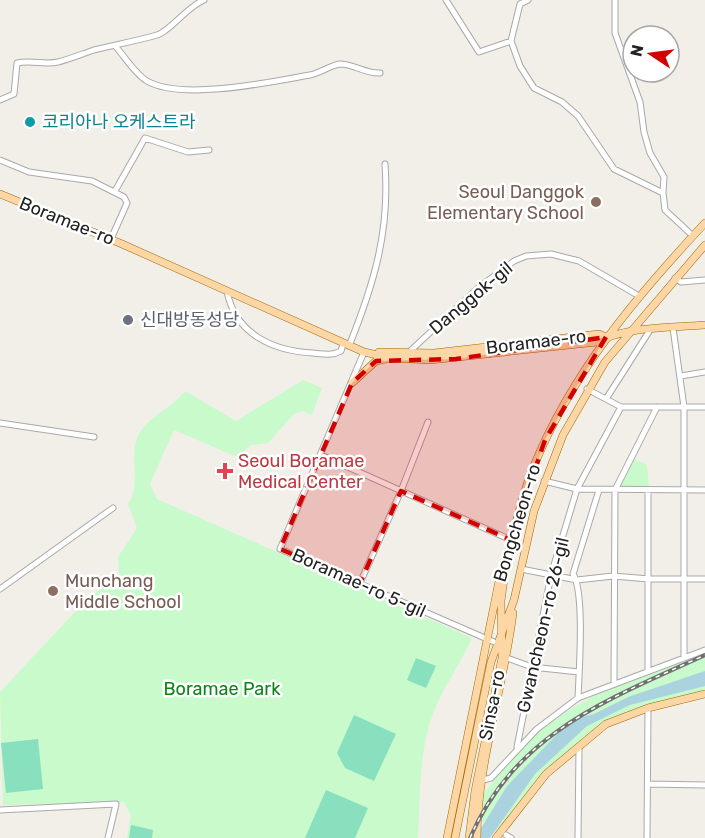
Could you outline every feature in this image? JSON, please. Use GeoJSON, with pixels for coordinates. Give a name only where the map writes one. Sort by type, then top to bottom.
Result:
{"type":"FeatureCollection","features":[{"type":"Feature","properties":{"kind":"main road","name":"Boramae-ro"},"geometry":{"type":"LineString","coordinates":[[0,194],[111,239],[364,352],[391,358],[456,358],[597,342],[606,337]]}},
{"type":"Feature","properties":{"kind":"main road","name":"Bongcheon-ro"},"geometry":{"type":"LineString","coordinates":[[447,838],[499,581],[505,571],[519,509],[550,431],[582,370],[606,337],[639,296],[705,223]]}},
{"type":"Feature","properties":{"kind":"main road"},"geometry":{"type":"LineString","coordinates":[[687,243],[699,241],[698,253]]}},
{"type":"Feature","properties":{"kind":"main road","name":"Bongcheon-ro"},"geometry":{"type":"LineString","coordinates":[[455,838],[491,662],[514,600],[534,511],[563,435],[587,389],[627,333],[705,245]]}},
{"type":"Feature","properties":{"kind":"main road"},"geometry":{"type":"LineString","coordinates":[[606,337],[705,325]]}},
{"type":"Feature","properties":{"kind":"main road","name":"Boramae-ro"},"geometry":{"type":"LineString","coordinates":[[364,352],[458,351],[598,334],[606,337]]}},
{"type":"Feature","properties":{"kind":"main road"},"geometry":{"type":"LineString","coordinates":[[352,383],[376,361],[391,358]]}},
{"type":"Feature","properties":{"kind":"main road"},"geometry":{"type":"LineString","coordinates":[[519,509],[525,500],[530,498],[534,511]]}},
{"type":"Feature","properties":{"kind":"main road","name":"Sinsa-ro"},"geometry":{"type":"LineString","coordinates":[[477,837],[478,791],[502,658],[500,642],[505,571]]}},
{"type":"Feature","properties":{"kind":"main road","name":"Sinsa-ro"},"geometry":{"type":"LineString","coordinates":[[478,791],[483,780],[507,658],[514,600]]}},
{"type":"Feature","properties":{"kind":"main road"},"geometry":{"type":"LineString","coordinates":[[496,838],[510,822],[528,793],[579,744],[619,718],[648,708],[705,694]]}},
{"type":"Feature","properties":{"kind":"main road"},"geometry":{"type":"LineString","coordinates":[[507,837],[510,822]]}},
{"type":"Feature","properties":{"kind":"street"},"geometry":{"type":"LineString","coordinates":[[0,100],[14,94],[17,63],[31,60],[58,62],[96,50],[116,47],[141,37],[160,34],[193,6],[204,0]]}},
{"type":"Feature","properties":{"kind":"street"},"geometry":{"type":"LineString","coordinates":[[446,0],[479,52],[511,41]]}},
{"type":"Feature","properties":{"kind":"street"},"geometry":{"type":"LineString","coordinates":[[528,0],[520,4],[511,41],[520,66],[534,87],[562,102],[578,116],[614,169],[663,193]]}},
{"type":"Feature","properties":{"kind":"street"},"geometry":{"type":"LineString","coordinates":[[615,0],[615,33],[640,102],[644,132],[650,153],[664,177],[665,210],[693,236]]}},
{"type":"Feature","properties":{"kind":"street"},"geometry":{"type":"LineString","coordinates":[[116,47],[145,80],[168,89],[216,89],[263,84],[315,74],[338,64],[368,74],[380,73]]}},
{"type":"Feature","properties":{"kind":"street"},"geometry":{"type":"LineString","coordinates":[[116,191],[145,138],[188,152],[209,150]]}},
{"type":"Feature","properties":{"kind":"street"},"geometry":{"type":"LineString","coordinates":[[0,160],[29,172],[85,179],[124,196],[127,204],[111,239]]}},
{"type":"Feature","properties":{"kind":"street"},"geometry":{"type":"LineString","coordinates":[[227,291],[233,314],[254,336],[266,344],[307,353],[330,354],[340,351],[346,345],[371,292],[381,251],[385,208],[385,164]]}},
{"type":"Feature","properties":{"kind":"street","name":"Danggok-gil"},"geometry":{"type":"LineString","coordinates":[[408,353],[478,288],[514,261],[526,256],[551,254],[579,261],[639,296]]}},
{"type":"Feature","properties":{"kind":"street"},"geometry":{"type":"LineString","coordinates":[[675,278],[681,282],[705,280]]}},
{"type":"Feature","properties":{"kind":"street"},"geometry":{"type":"LineString","coordinates":[[673,328],[684,407],[684,657]]}},
{"type":"Feature","properties":{"kind":"street"},"geometry":{"type":"LineString","coordinates":[[606,399],[650,330]]}},
{"type":"Feature","properties":{"kind":"street","name":"Boramae-ro 5-gil"},"geometry":{"type":"LineString","coordinates":[[364,352],[280,549],[486,639],[500,642]]}},
{"type":"Feature","properties":{"kind":"street"},"geometry":{"type":"LineString","coordinates":[[681,376],[705,372]]}},
{"type":"Feature","properties":{"kind":"street"},"geometry":{"type":"LineString","coordinates":[[587,389],[621,407],[705,407]]}},
{"type":"Feature","properties":{"kind":"street","name":"Gwancheon-ro 26-gil"},"geometry":{"type":"LineString","coordinates":[[518,747],[551,575],[577,489],[621,407]]}},
{"type":"Feature","properties":{"kind":"street"},"geometry":{"type":"LineString","coordinates":[[614,682],[615,490],[657,407]]}},
{"type":"Feature","properties":{"kind":"street"},"geometry":{"type":"LineString","coordinates":[[360,584],[401,491],[428,422]]}},
{"type":"Feature","properties":{"kind":"street"},"geometry":{"type":"LineString","coordinates":[[0,423],[94,437]]}},
{"type":"Feature","properties":{"kind":"street"},"geometry":{"type":"LineString","coordinates":[[321,455],[511,540]]}},
{"type":"Feature","properties":{"kind":"street"},"geometry":{"type":"LineString","coordinates":[[544,481],[577,489],[705,490]]}},
{"type":"Feature","properties":{"kind":"street"},"geometry":{"type":"LineString","coordinates":[[578,698],[577,580],[573,574],[599,490]]}},
{"type":"Feature","properties":{"kind":"street"},"geometry":{"type":"LineString","coordinates":[[648,491],[648,669]]}},
{"type":"Feature","properties":{"kind":"street"},"geometry":{"type":"LineString","coordinates":[[0,589],[113,508]]}},
{"type":"Feature","properties":{"kind":"street"},"geometry":{"type":"LineString","coordinates":[[521,569],[577,580],[613,576],[649,579],[705,579]]}},
{"type":"Feature","properties":{"kind":"street"},"geometry":{"type":"LineString","coordinates":[[483,780],[491,778],[546,720],[578,698],[648,669],[705,650]]}},
{"type":"Feature","properties":{"kind":"street"},"geometry":{"type":"LineString","coordinates":[[507,658],[532,667],[579,672]]}},
{"type":"Feature","properties":{"kind":"street"},"geometry":{"type":"LineString","coordinates":[[647,838],[648,708]]}},
{"type":"Feature","properties":{"kind":"street"},"geometry":{"type":"LineString","coordinates":[[578,836],[579,744]]}},
{"type":"Feature","properties":{"kind":"street"},"geometry":{"type":"LineString","coordinates":[[648,784],[705,785]]}},
{"type":"Feature","properties":{"kind":"street"},"geometry":{"type":"LineString","coordinates":[[0,810],[116,804],[108,838]]}},
{"type":"Feature","properties":{"kind":"highlighted area"},"geometry":{"type":"Polygon","coordinates":[[[606,337],[545,440],[511,540],[401,491],[360,583],[280,549],[352,383],[376,361],[456,359],[606,337]]]}},
{"type":"Feature","properties":{"kind":"green space","name":"Boramae Park"},"geometry":{"type":"Polygon","coordinates":[[[303,380],[322,388],[312,415],[303,411],[294,414],[268,443],[251,445],[237,457],[174,430],[150,484],[157,499],[472,638],[439,700],[426,736],[418,838],[127,838],[131,816],[124,802],[3,805],[0,692],[88,598],[119,576],[118,557],[137,528],[128,504],[134,489],[135,445],[142,429],[185,391],[236,421],[303,380]]]}},
{"type":"Feature","properties":{"kind":"green space"},"geometry":{"type":"Polygon","coordinates":[[[634,459],[647,465],[649,489],[618,489],[634,459]]]}},
{"type":"Feature","properties":{"kind":"green space"},"geometry":{"type":"Polygon","coordinates":[[[705,652],[705,692],[603,725],[553,763],[528,791],[503,837],[473,815],[483,795],[519,751],[541,730],[565,713],[617,685],[705,652]]]}},
{"type":"Feature","properties":{"kind":"green space"},"geometry":{"type":"Polygon","coordinates":[[[416,658],[436,666],[426,688],[407,680],[416,658]]]}},
{"type":"Feature","properties":{"kind":"green space"},"geometry":{"type":"Polygon","coordinates":[[[354,715],[396,734],[374,781],[345,768],[337,753],[354,715]]]}},
{"type":"Feature","properties":{"kind":"green space"},"geometry":{"type":"Polygon","coordinates":[[[38,739],[43,789],[6,793],[1,743],[38,739]]]}},
{"type":"Feature","properties":{"kind":"green space"},"geometry":{"type":"Polygon","coordinates":[[[326,790],[368,808],[355,838],[305,838],[326,790]]]}},
{"type":"Feature","properties":{"kind":"green space"},"geometry":{"type":"Polygon","coordinates":[[[131,825],[153,830],[152,838],[129,838],[131,825]]]}},
{"type":"Feature","properties":{"kind":"water"},"geometry":{"type":"Polygon","coordinates":[[[705,671],[705,686],[630,705],[587,726],[535,774],[490,838],[475,838],[507,786],[571,720],[594,714],[628,697],[705,671]]]}},
{"type":"Feature","properties":{"kind":"railway"},"geometry":{"type":"LineString","coordinates":[[470,838],[489,802],[512,771],[539,746],[568,724],[600,705],[705,655]]}},
{"type":"Feature","properties":{"kind":"place","name":"코리아나 오케스트라"},"geometry":{"type":"Point","coordinates":[30,122]}},
{"type":"Feature","properties":{"kind":"place","name":"Seoul Danggok Elementary School"},"geometry":{"type":"Point","coordinates":[596,202]}},
{"type":"Feature","properties":{"kind":"place","name":"신대방동성당"},"geometry":{"type":"Point","coordinates":[128,320]}},
{"type":"Feature","properties":{"kind":"place","name":"Seoul Boramae Medical Center"},"geometry":{"type":"Point","coordinates":[225,471]}},
{"type":"Feature","properties":{"kind":"place","name":"Munchang Middle School"},"geometry":{"type":"Point","coordinates":[53,591]}}]}
